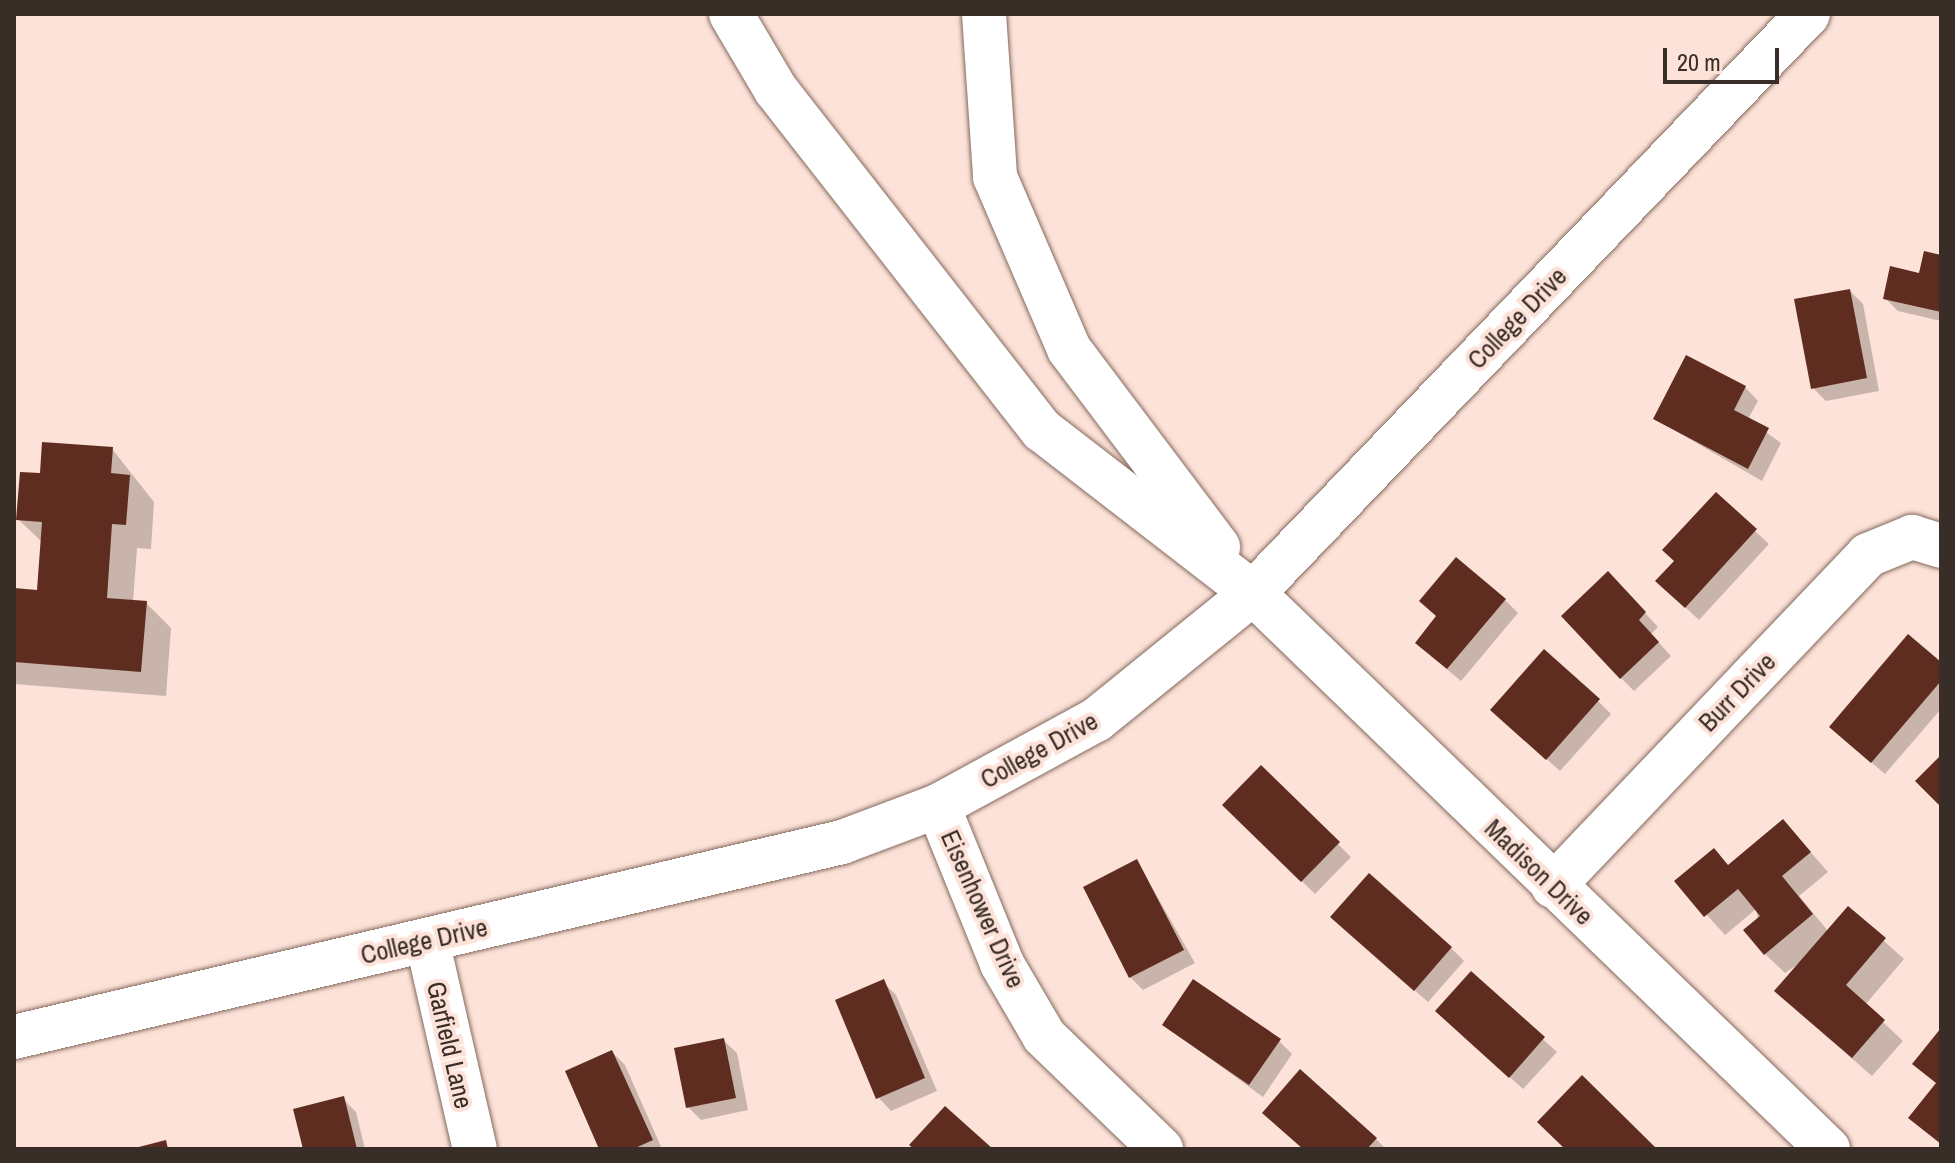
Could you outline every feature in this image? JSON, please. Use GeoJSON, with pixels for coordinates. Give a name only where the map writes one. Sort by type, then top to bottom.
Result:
{"type":"FeatureCollection","features":[{"type":"Feature","properties":{"kind":"main road"},"geometry":{"type":"LineString","coordinates":[[731,14],[776,90],[1042,430],[1253,593]]}},
{"type":"Feature","properties":{"kind":"main road"},"geometry":{"type":"LineString","coordinates":[[984,14],[995,177],[1069,349],[1253,593]]}},
{"type":"Feature","properties":{"kind":"main road","name":"College Drive"},"geometry":{"type":"LineString","coordinates":[[14,1037],[842,842],[938,806],[1096,720],[1253,593],[1808,14]]}},
{"type":"Feature","properties":{"kind":"main road","name":"Burr Drive"},"geometry":{"type":"LineString","coordinates":[[1553,886],[1868,555],[1912,537],[1941,546]]}},
{"type":"Feature","properties":{"kind":"main road","name":"Madison Drive"},"geometry":{"type":"LineString","coordinates":[[1253,593],[1828,1149]]}},
{"type":"Feature","properties":{"kind":"main road","name":"Eisenhower Drive"},"geometry":{"type":"LineString","coordinates":[[938,806],[1002,964],[1044,1036],[1161,1149]]}},
{"type":"Feature","properties":{"kind":"main road","name":"Garfield Lane"},"geometry":{"type":"LineString","coordinates":[[427,940],[475,1149]]}},
{"type":"Feature","properties":{"kind":"building"},"geometry":{"type":"Polygon","coordinates":[[[1924,251],[1941,255],[1941,312],[1883,299],[1890,266],[1919,273],[1924,251]]]}},
{"type":"Feature","properties":{"kind":"building"},"geometry":{"type":"Polygon","coordinates":[[[1850,289],[1867,378],[1811,389],[1794,299],[1850,289]]]}},
{"type":"Feature","properties":{"kind":"building"},"geometry":{"type":"Polygon","coordinates":[[[1686,355],[1746,386],[1734,410],[1769,428],[1748,469],[1653,419],[1686,355]]]}},
{"type":"Feature","properties":{"kind":"building"},"geometry":{"type":"Polygon","coordinates":[[[42,442],[113,447],[111,473],[130,475],[126,525],[112,524],[107,598],[147,601],[141,672],[14,662],[14,588],[37,590],[42,522],[16,520],[20,472],[40,473],[42,442]]]}},
{"type":"Feature","properties":{"kind":"building"},"geometry":{"type":"Polygon","coordinates":[[[1716,492],[1757,529],[1685,608],[1655,581],[1674,561],[1662,550],[1716,492]]]}},
{"type":"Feature","properties":{"kind":"building"},"geometry":{"type":"Polygon","coordinates":[[[1456,557],[1506,599],[1447,669],[1415,643],[1436,616],[1419,601],[1456,557]]]}},
{"type":"Feature","properties":{"kind":"building"},"geometry":{"type":"Polygon","coordinates":[[[1608,571],[1646,612],[1639,620],[1659,642],[1620,679],[1561,616],[1608,571]]]}},
{"type":"Feature","properties":{"kind":"building"},"geometry":{"type":"Polygon","coordinates":[[[1908,634],[1941,662],[1941,681],[1871,763],[1829,727],[1908,634]]]}},
{"type":"Feature","properties":{"kind":"building"},"geometry":{"type":"Polygon","coordinates":[[[1544,649],[1600,699],[1546,760],[1490,710],[1544,649]]]}},
{"type":"Feature","properties":{"kind":"building"},"geometry":{"type":"Polygon","coordinates":[[[1941,755],[1941,807],[1915,781],[1941,755]]]}},
{"type":"Feature","properties":{"kind":"building"},"geometry":{"type":"Polygon","coordinates":[[[1261,765],[1340,842],[1301,882],[1222,805],[1261,765]]]}},
{"type":"Feature","properties":{"kind":"building"},"geometry":{"type":"Polygon","coordinates":[[[1783,819],[1811,852],[1782,876],[1813,914],[1764,955],[1743,930],[1760,916],[1738,889],[1704,917],[1674,881],[1714,848],[1728,865],[1783,819]]]}},
{"type":"Feature","properties":{"kind":"building"},"geometry":{"type":"Polygon","coordinates":[[[1137,859],[1184,950],[1129,978],[1083,887],[1137,859]]]}},
{"type":"Feature","properties":{"kind":"building"},"geometry":{"type":"Polygon","coordinates":[[[1369,873],[1452,947],[1414,991],[1330,917],[1369,873]]]}},
{"type":"Feature","properties":{"kind":"building"},"geometry":{"type":"Polygon","coordinates":[[[1848,906],[1886,938],[1846,985],[1885,1020],[1852,1058],[1774,991],[1848,906]]]}},
{"type":"Feature","properties":{"kind":"building"},"geometry":{"type":"Polygon","coordinates":[[[1471,971],[1545,1037],[1509,1078],[1435,1011],[1471,971]]]}},
{"type":"Feature","properties":{"kind":"building"},"geometry":{"type":"Polygon","coordinates":[[[884,979],[925,1078],[876,1099],[835,1000],[884,979]]]}},
{"type":"Feature","properties":{"kind":"building"},"geometry":{"type":"Polygon","coordinates":[[[1193,979],[1281,1039],[1249,1085],[1162,1025],[1193,979]]]}},
{"type":"Feature","properties":{"kind":"building"},"geometry":{"type":"Polygon","coordinates":[[[1941,1028],[1941,1144],[1908,1118],[1936,1083],[1912,1064],[1941,1028]]]}},
{"type":"Feature","properties":{"kind":"building"},"geometry":{"type":"Polygon","coordinates":[[[724,1038],[736,1098],[686,1108],[674,1048],[724,1038]]]}},
{"type":"Feature","properties":{"kind":"building"},"geometry":{"type":"Polygon","coordinates":[[[612,1050],[653,1140],[633,1149],[599,1149],[565,1071],[612,1050]]]}},
{"type":"Feature","properties":{"kind":"building"},"geometry":{"type":"Polygon","coordinates":[[[1300,1069],[1377,1138],[1367,1149],[1303,1149],[1262,1113],[1300,1069]]]}},
{"type":"Feature","properties":{"kind":"building"},"geometry":{"type":"Polygon","coordinates":[[[1582,1075],[1657,1149],[1565,1149],[1537,1122],[1582,1075]]]}},
{"type":"Feature","properties":{"kind":"building"},"geometry":{"type":"Polygon","coordinates":[[[344,1096],[357,1149],[303,1149],[293,1109],[344,1096]]]}},
{"type":"Feature","properties":{"kind":"building"},"geometry":{"type":"Polygon","coordinates":[[[945,1106],[993,1149],[914,1149],[909,1145],[945,1106]]]}},
{"type":"Feature","properties":{"kind":"building"},"geometry":{"type":"Polygon","coordinates":[[[166,1140],[168,1149],[135,1149],[135,1148],[166,1140]]]}}]}
